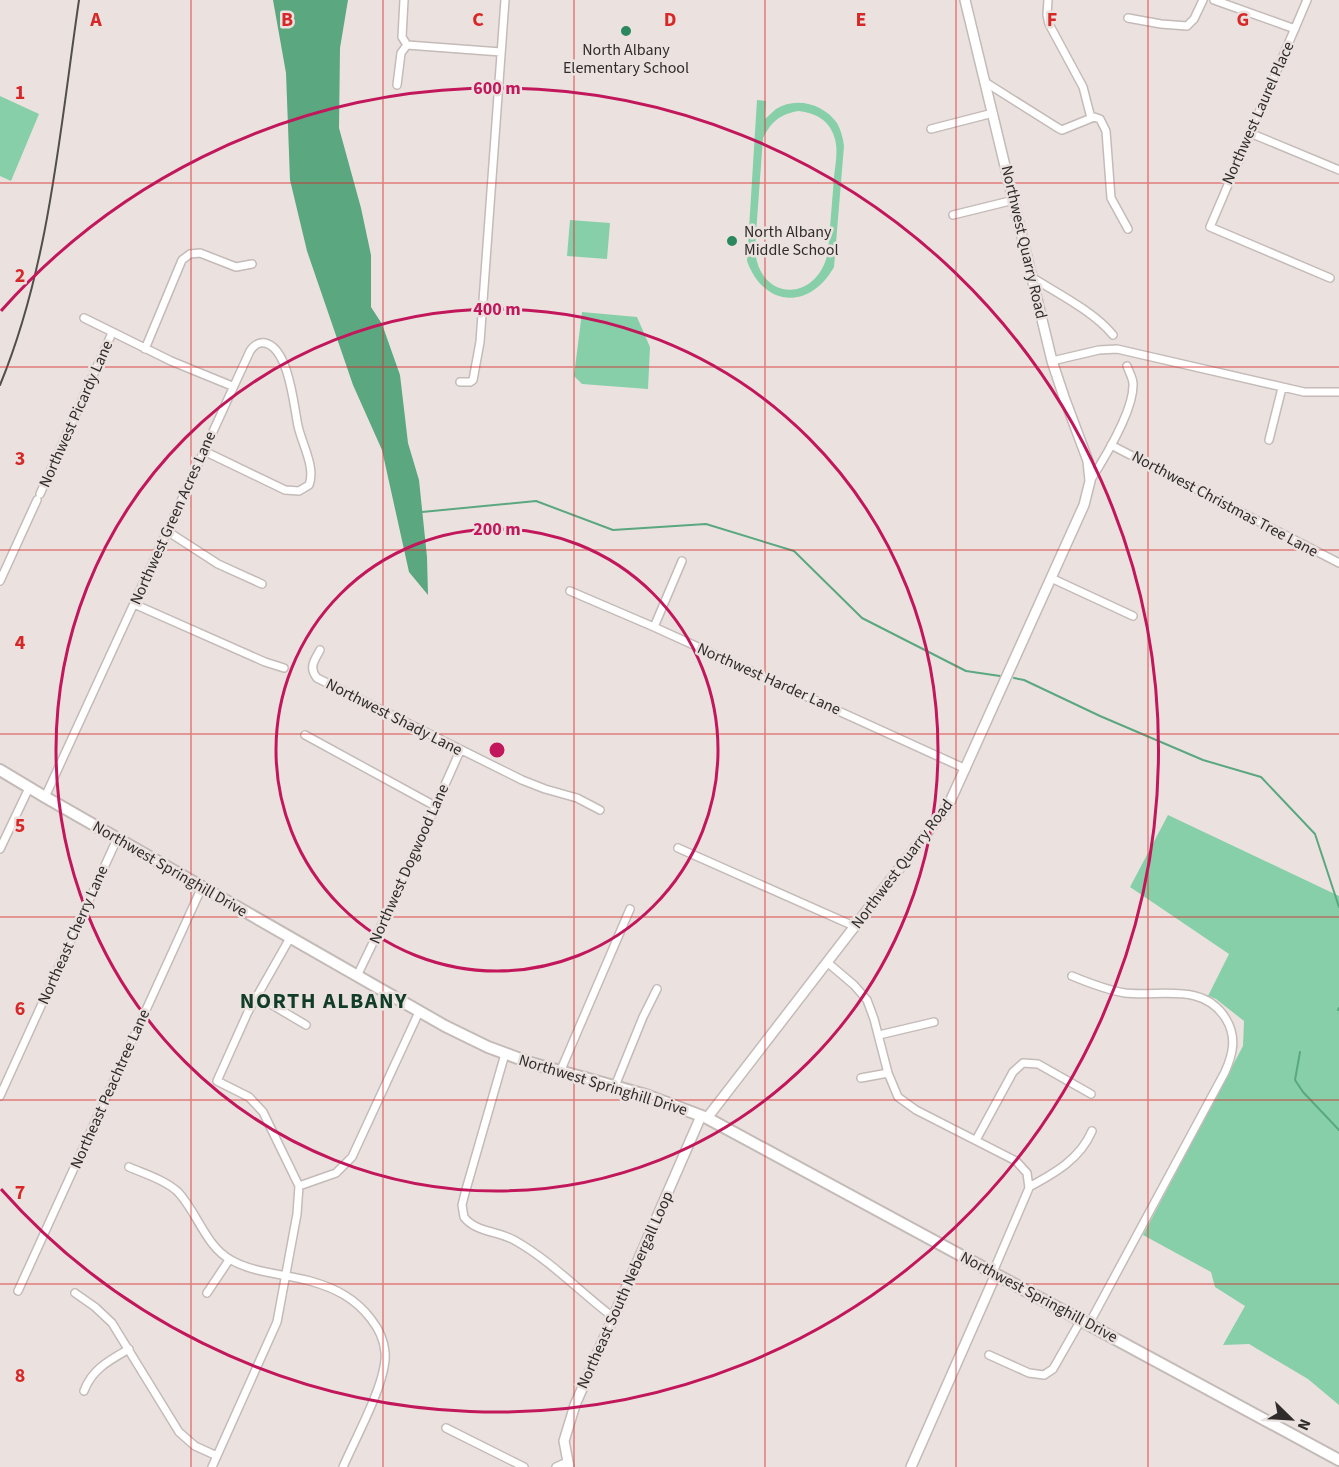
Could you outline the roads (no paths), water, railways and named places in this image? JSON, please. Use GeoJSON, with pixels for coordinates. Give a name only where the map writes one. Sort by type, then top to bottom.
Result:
{"type":"FeatureCollection","features":[{"type":"Feature","properties":{"kind":"main road","name":"Northwest Springhill Drive"},"geometry":{"type":"LineString","coordinates":[[0,770],[460,1034],[505,1054],[646,1095],[704,1117],[1339,1460]]}},
{"type":"Feature","properties":{"kind":"street"},"geometry":{"type":"LineString","coordinates":[[404,0],[402,37],[407,45]]}},
{"type":"Feature","properties":{"kind":"street"},"geometry":{"type":"LineString","coordinates":[[460,382],[472,380],[478,360],[506,0]]}},
{"type":"Feature","properties":{"kind":"street","name":"Northwest Quarry Road"},"geometry":{"type":"LineString","coordinates":[[965,0],[1052,361],[1086,452],[1090,481]]}},
{"type":"Feature","properties":{"kind":"street"},"geometry":{"type":"LineString","coordinates":[[1048,0],[1049,24],[1083,87],[1090,118]]}},
{"type":"Feature","properties":{"kind":"street"},"geometry":{"type":"LineString","coordinates":[[1128,18],[1186,26],[1194,19],[1203,0]]}},
{"type":"Feature","properties":{"kind":"street"},"geometry":{"type":"LineString","coordinates":[[1214,0],[1296,29]]}},
{"type":"Feature","properties":{"kind":"street","name":"Northwest Laurel Place"},"geometry":{"type":"LineString","coordinates":[[1307,0],[1210,227],[1330,278]]}},
{"type":"Feature","properties":{"kind":"street"},"geometry":{"type":"LineString","coordinates":[[407,45],[501,52]]}},
{"type":"Feature","properties":{"kind":"street"},"geometry":{"type":"LineString","coordinates":[[397,85],[401,53],[407,45]]}},
{"type":"Feature","properties":{"kind":"street"},"geometry":{"type":"LineString","coordinates":[[985,82],[1062,130],[1090,118],[1100,119],[1106,131],[1111,198],[1128,229]]}},
{"type":"Feature","properties":{"kind":"street"},"geometry":{"type":"LineString","coordinates":[[931,129],[993,113]]}},
{"type":"Feature","properties":{"kind":"street"},"geometry":{"type":"LineString","coordinates":[[1250,133],[1339,170]]}},
{"type":"Feature","properties":{"kind":"street"},"geometry":{"type":"LineString","coordinates":[[953,214],[1014,200]]}},
{"type":"Feature","properties":{"kind":"street"},"geometry":{"type":"LineString","coordinates":[[145,349],[176,274],[186,257],[200,253],[236,267],[252,264]]}},
{"type":"Feature","properties":{"kind":"street"},"geometry":{"type":"LineString","coordinates":[[1033,278],[1067,299],[1113,335]]}},
{"type":"Feature","properties":{"kind":"street"},"geometry":{"type":"LineString","coordinates":[[84,318],[145,349],[232,386]]}},
{"type":"Feature","properties":{"kind":"street","name":"Northwest Picardy Lane"},"geometry":{"type":"LineString","coordinates":[[0,581],[112,333]]}},
{"type":"Feature","properties":{"kind":"street","name":"Northwest Green Acres Lane"},"geometry":{"type":"LineString","coordinates":[[45,797],[232,386],[253,346],[267,343],[276,349],[285,369],[298,429],[310,468],[309,485],[299,491],[285,490],[204,451]]}},
{"type":"Feature","properties":{"kind":"street"},"geometry":{"type":"LineString","coordinates":[[1052,361],[1099,351],[1117,350],[1282,388],[1314,393],[1339,392]]}},
{"type":"Feature","properties":{"kind":"street","name":"Northwest Quarry Road"},"geometry":{"type":"LineString","coordinates":[[704,1117],[856,927],[937,822],[954,795],[1084,505],[1090,481],[1111,445],[1132,395],[1133,381],[1127,366]]}},
{"type":"Feature","properties":{"kind":"street"},"geometry":{"type":"LineString","coordinates":[[1269,440],[1282,388]]}},
{"type":"Feature","properties":{"kind":"street","name":"Northwest Christmas Tree Lane"},"geometry":{"type":"LineString","coordinates":[[1111,445],[1339,563]]}},
{"type":"Feature","properties":{"kind":"street"},"geometry":{"type":"LineString","coordinates":[[167,531],[218,564],[262,584]]}},
{"type":"Feature","properties":{"kind":"street"},"geometry":{"type":"LineString","coordinates":[[654,627],[682,561]]}},
{"type":"Feature","properties":{"kind":"street"},"geometry":{"type":"LineString","coordinates":[[1052,578],[1133,616]]}},
{"type":"Feature","properties":{"kind":"street","name":"Northwest Harder Lane"},"geometry":{"type":"LineString","coordinates":[[570,591],[966,769]]}},
{"type":"Feature","properties":{"kind":"street"},"geometry":{"type":"LineString","coordinates":[[134,604],[211,636],[265,662],[284,668]]}},
{"type":"Feature","properties":{"kind":"street","name":"Northwest Shady Lane"},"geometry":{"type":"LineString","coordinates":[[320,650],[312,666],[317,678],[522,780],[577,798],[600,810]]}},
{"type":"Feature","properties":{"kind":"street"},"geometry":{"type":"LineString","coordinates":[[305,735],[435,806]]}},
{"type":"Feature","properties":{"kind":"street","name":"Northwest Dogwood Lane"},"geometry":{"type":"LineString","coordinates":[[357,976],[460,751]]}},
{"type":"Feature","properties":{"kind":"street"},"geometry":{"type":"LineString","coordinates":[[1,844],[29,788]]}},
{"type":"Feature","properties":{"kind":"street","name":"Northeast Cherry Lane"},"geometry":{"type":"LineString","coordinates":[[0,1096],[117,839]]}},
{"type":"Feature","properties":{"kind":"street"},"geometry":{"type":"LineString","coordinates":[[678,848],[856,927]]}},
{"type":"Feature","properties":{"kind":"street","name":"Northeast Peachtree Lane"},"geometry":{"type":"LineString","coordinates":[[18,1291],[202,887]]}},
{"type":"Feature","properties":{"kind":"street"},"geometry":{"type":"LineString","coordinates":[[561,1072],[630,909]]}},
{"type":"Feature","properties":{"kind":"street"},"geometry":{"type":"LineString","coordinates":[[212,1467],[277,1322],[297,1214],[299,1186],[269,1123],[259,1108],[249,1096],[217,1082],[257,996],[290,938]]}},
{"type":"Feature","properties":{"kind":"street"},"geometry":{"type":"LineString","coordinates":[[828,963],[862,993],[871,1010],[888,1073],[898,1097],[906,1104],[1007,1155],[1023,1166],[1027,1173],[1029,1187],[911,1467]]}},
{"type":"Feature","properties":{"kind":"street"},"geometry":{"type":"LineString","coordinates":[[989,1355],[1029,1373],[1044,1375],[1053,1369],[1085,1322],[1171,1172],[1230,1062],[1233,1045],[1229,1024],[1216,1007],[1198,996],[1176,993],[1122,992],[1096,986],[1072,976]]}},
{"type":"Feature","properties":{"kind":"street"},"geometry":{"type":"LineString","coordinates":[[615,1086],[657,988]]}},
{"type":"Feature","properties":{"kind":"street"},"geometry":{"type":"LineString","coordinates":[[257,996],[306,1025]]}},
{"type":"Feature","properties":{"kind":"street"},"geometry":{"type":"LineString","coordinates":[[299,1186],[336,1173],[351,1157],[419,1012]]}},
{"type":"Feature","properties":{"kind":"street"},"geometry":{"type":"LineString","coordinates":[[879,1035],[934,1022]]}},
{"type":"Feature","properties":{"kind":"street"},"geometry":{"type":"LineString","coordinates":[[505,1054],[464,1199],[462,1211],[464,1217],[474,1226],[506,1235],[516,1241],[549,1264],[613,1317]]}},
{"type":"Feature","properties":{"kind":"street"},"geometry":{"type":"LineString","coordinates":[[976,1140],[1013,1072],[1023,1063],[1038,1064],[1091,1094]]}},
{"type":"Feature","properties":{"kind":"street"},"geometry":{"type":"LineString","coordinates":[[861,1078],[888,1073]]}},
{"type":"Feature","properties":{"kind":"street","name":"Northeast South Nebergall Loop"},"geometry":{"type":"LineString","coordinates":[[568,1465],[564,1441],[571,1415],[704,1117]]}},
{"type":"Feature","properties":{"kind":"street"},"geometry":{"type":"LineString","coordinates":[[1029,1187],[1055,1174],[1087,1143],[1092,1131]]}},
{"type":"Feature","properties":{"kind":"street"},"geometry":{"type":"LineString","coordinates":[[129,1167],[162,1181],[176,1190],[212,1242],[229,1260],[252,1269],[286,1274],[332,1288],[358,1304],[374,1323],[384,1344],[383,1373],[343,1467]]}},
{"type":"Feature","properties":{"kind":"street"},"geometry":{"type":"LineString","coordinates":[[207,1293],[229,1260]]}},
{"type":"Feature","properties":{"kind":"street"},"geometry":{"type":"LineString","coordinates":[[75,1293],[112,1323],[179,1432],[195,1446],[217,1456]]}},
{"type":"Feature","properties":{"kind":"street"},"geometry":{"type":"LineString","coordinates":[[84,1391],[87,1382],[98,1369],[129,1349]]}},
{"type":"Feature","properties":{"kind":"street"},"geometry":{"type":"LineString","coordinates":[[446,1428],[524,1467]]}},
{"type":"Feature","properties":{"kind":"street"},"geometry":{"type":"LineString","coordinates":[[556,1467],[568,1465]]}},
{"type":"Feature","properties":{"kind":"waterway"},"geometry":{"type":"LineString","coordinates":[[422,512],[536,501],[613,530],[706,524],[794,551],[862,618],[966,671],[1000,676]]}},
{"type":"Feature","properties":{"kind":"waterway"},"geometry":{"type":"LineString","coordinates":[[1014,678],[1024,680],[1100,716],[1203,760],[1261,777],[1315,834],[1339,907]]}},
{"type":"Feature","properties":{"kind":"waterway"},"geometry":{"type":"LineString","coordinates":[[1300,1052],[1295,1080],[1303,1092],[1339,1130]]}},
{"type":"Feature","properties":{"kind":"railway"},"geometry":{"type":"LineString","coordinates":[[0,385],[17,339],[42,244],[59,146],[79,0]]}},
{"type":"Feature","properties":{"kind":"place","name":"North Albany Elementary School"},"geometry":{"type":"Point","coordinates":[626,31]}},
{"type":"Feature","properties":{"kind":"place","name":"North Albany Middle School"},"geometry":{"type":"Point","coordinates":[732,241]}},
{"type":"Feature","properties":{"kind":"district","name":"NORTH ALBANY"},"geometry":{"type":"Point","coordinates":[324,1001]}}]}
